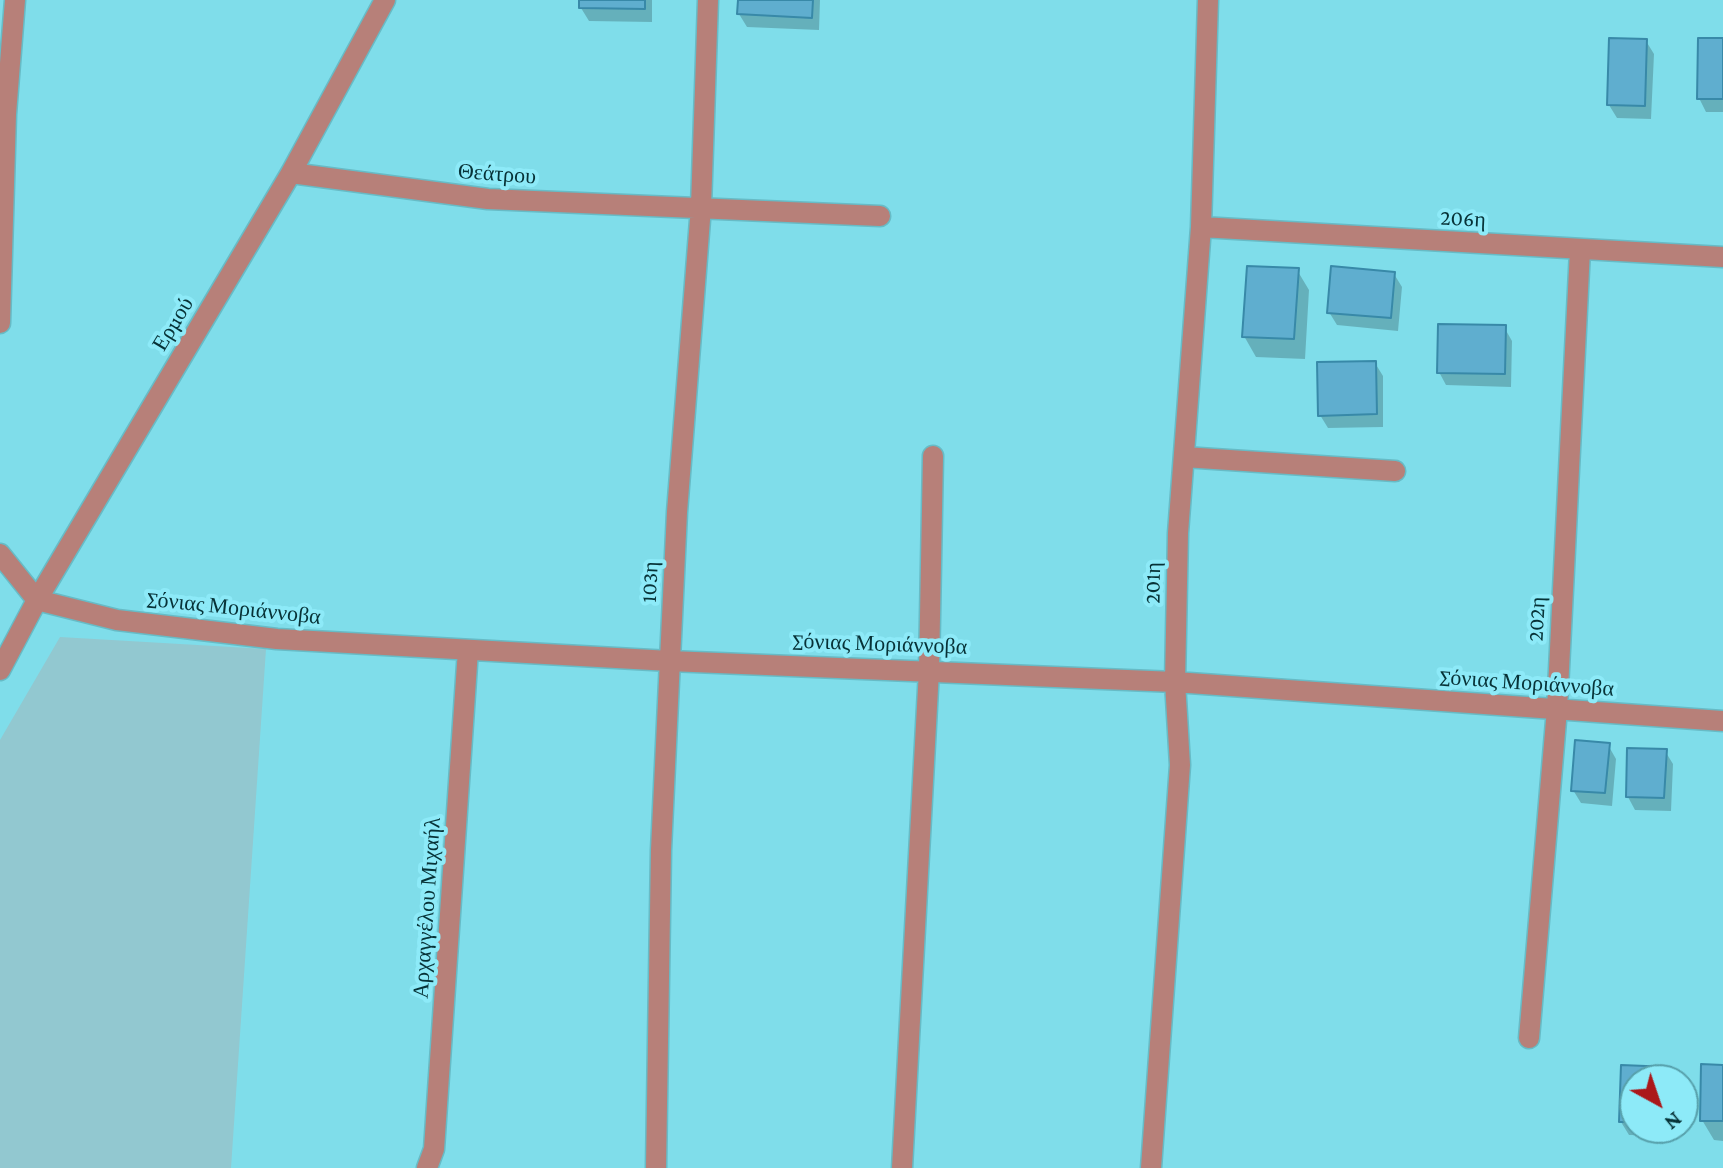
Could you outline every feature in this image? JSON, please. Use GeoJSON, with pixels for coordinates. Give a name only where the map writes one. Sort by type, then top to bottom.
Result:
{"type":"FeatureCollection","features":[{"type":"Feature","properties":{"kind":"street"},"geometry":{"type":"LineString","coordinates":[[0,323],[3,114],[15,0]]}},
{"type":"Feature","properties":{"kind":"street","name":"Ερμού"},"geometry":{"type":"LineString","coordinates":[[0,670],[37,600],[291,173],[385,0]]}},
{"type":"Feature","properties":{"kind":"street","name":"103η"},"geometry":{"type":"LineString","coordinates":[[656,1168],[661,850],[677,512],[701,207],[708,0]]}},
{"type":"Feature","properties":{"kind":"street","name":"201η"},"geometry":{"type":"LineString","coordinates":[[1151,1168],[1180,765],[1175,682],[1178,533],[1201,227],[1208,0]]}},
{"type":"Feature","properties":{"kind":"street","name":"Θεάτρου"},"geometry":{"type":"LineString","coordinates":[[291,173],[488,199],[880,216]]}},
{"type":"Feature","properties":{"kind":"street","name":"206η"},"geometry":{"type":"LineString","coordinates":[[1201,227],[1723,257]]}},
{"type":"Feature","properties":{"kind":"street","name":"202η"},"geometry":{"type":"LineString","coordinates":[[1529,1038],[1557,709],[1580,250]]}},
{"type":"Feature","properties":{"kind":"street"},"geometry":{"type":"LineString","coordinates":[[902,1168],[929,670],[933,456]]}},
{"type":"Feature","properties":{"kind":"street"},"geometry":{"type":"LineString","coordinates":[[1184,457],[1395,471]]}},
{"type":"Feature","properties":{"kind":"street"},"geometry":{"type":"LineString","coordinates":[[0,554],[37,600]]}},
{"type":"Feature","properties":{"kind":"street","name":"Σόνιας Μοριάννοβα"},"geometry":{"type":"LineString","coordinates":[[37,600],[117,620],[277,639],[670,661],[1175,682],[1723,721]]}},
{"type":"Feature","properties":{"kind":"street","name":"Αρχαγγέλου Μιχαήλ"},"geometry":{"type":"LineString","coordinates":[[427,1168],[434,1149],[468,650]]}},
{"type":"Feature","properties":{"kind":"shaded area"},"geometry":{"type":"Polygon","coordinates":[[[60,637],[266,649],[231,1168],[0,1168],[0,740],[60,637]]]}},
{"type":"Feature","properties":{"kind":"building"},"geometry":{"type":"Polygon","coordinates":[[[579,0],[645,0],[645,9],[579,8],[579,0]]]}},
{"type":"Feature","properties":{"kind":"building"},"geometry":{"type":"Polygon","coordinates":[[[738,0],[813,0],[812,18],[737,14],[738,0]]]}},
{"type":"Feature","properties":{"kind":"building"},"geometry":{"type":"Polygon","coordinates":[[[1609,38],[1647,39],[1645,106],[1607,105],[1609,38]]]}},
{"type":"Feature","properties":{"kind":"building"},"geometry":{"type":"Polygon","coordinates":[[[1698,38],[1723,38],[1723,99],[1697,99],[1698,38]]]}},
{"type":"Feature","properties":{"kind":"building"},"geometry":{"type":"Polygon","coordinates":[[[1247,266],[1299,268],[1294,339],[1242,337],[1247,266]]]}},
{"type":"Feature","properties":{"kind":"building"},"geometry":{"type":"Polygon","coordinates":[[[1331,266],[1395,272],[1391,318],[1327,313],[1331,266]]]}},
{"type":"Feature","properties":{"kind":"building"},"geometry":{"type":"Polygon","coordinates":[[[1438,324],[1506,325],[1505,374],[1437,373],[1438,324]]]}},
{"type":"Feature","properties":{"kind":"building"},"geometry":{"type":"Polygon","coordinates":[[[1376,361],[1377,414],[1318,416],[1317,362],[1376,361]]]}},
{"type":"Feature","properties":{"kind":"building"},"geometry":{"type":"Polygon","coordinates":[[[1575,740],[1610,743],[1605,793],[1571,791],[1575,740]]]}},
{"type":"Feature","properties":{"kind":"building"},"geometry":{"type":"Polygon","coordinates":[[[1627,748],[1667,749],[1664,798],[1626,797],[1627,748]]]}},
{"type":"Feature","properties":{"kind":"building"},"geometry":{"type":"Polygon","coordinates":[[[1701,1064],[1723,1065],[1723,1121],[1700,1121],[1701,1064]]]}}]}
